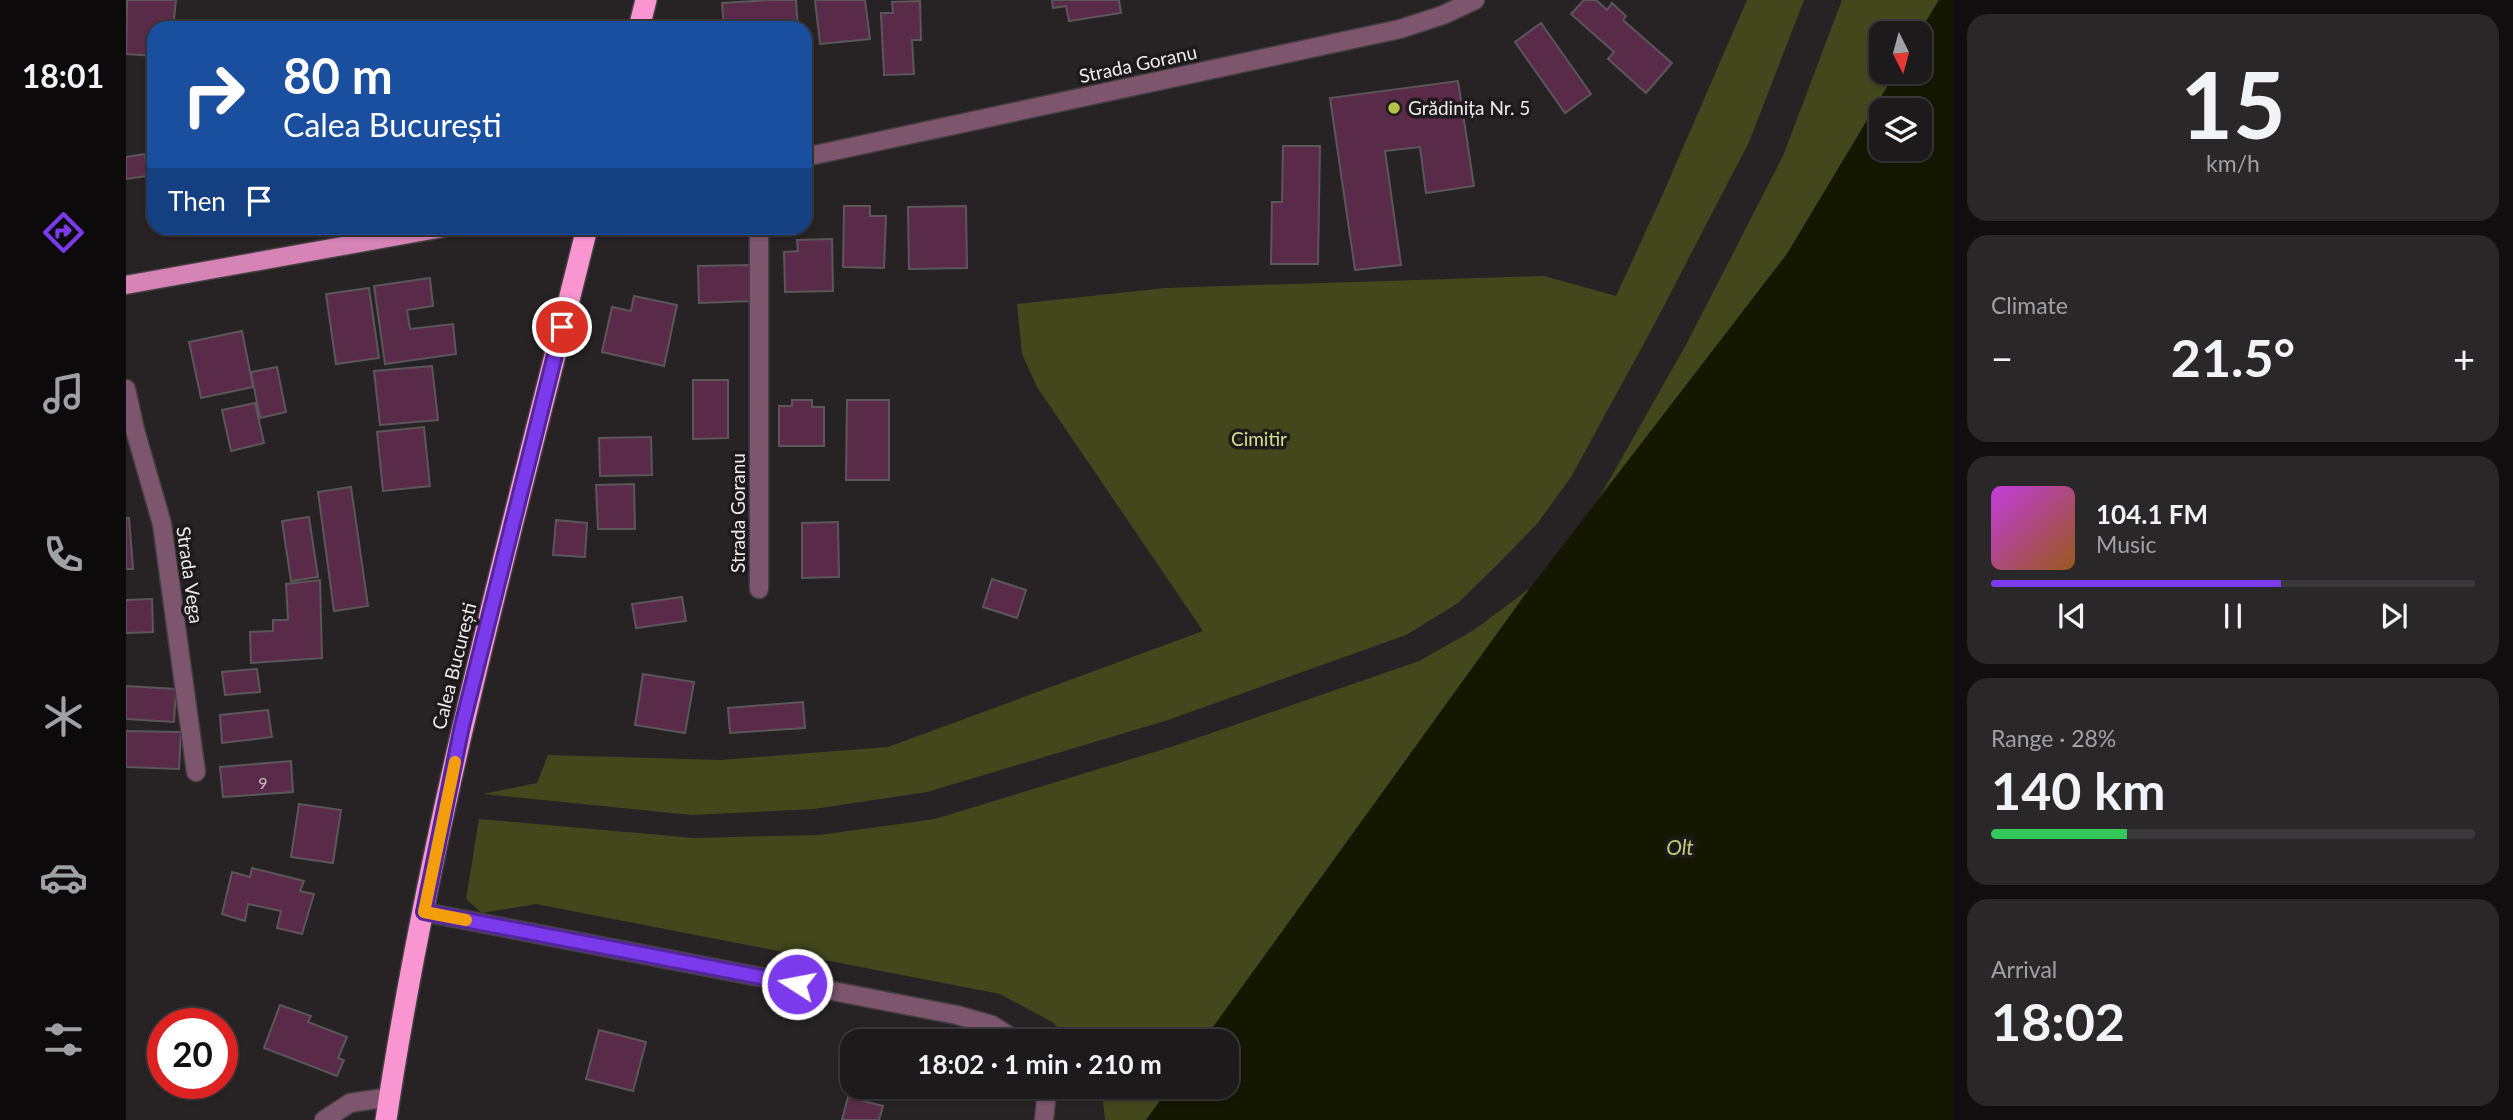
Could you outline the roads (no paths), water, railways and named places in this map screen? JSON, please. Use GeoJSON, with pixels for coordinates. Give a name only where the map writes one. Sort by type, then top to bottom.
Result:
{"type":"FeatureCollection","features":[{"type":"Feature","properties":{"kind":"highway"},"geometry":{"type":"LineString","coordinates":[[641,21],[646,0]]}},
{"type":"Feature","properties":{"kind":"highway","name":"Calea București"},"geometry":{"type":"LineString","coordinates":[[386,1120],[462,726],[585,235]]}},
{"type":"Feature","properties":{"kind":"main road"},"geometry":{"type":"LineString","coordinates":[[126,285],[404,235]]}},
{"type":"Feature","properties":{"kind":"street","name":"Strada Goranu"},"geometry":{"type":"LineString","coordinates":[[812,155],[1400,29],[1443,15],[1475,0]]}},
{"type":"Feature","properties":{"kind":"street","name":"Strada Goranu"},"geometry":{"type":"LineString","coordinates":[[759,589],[760,235]]}},
{"type":"Feature","properties":{"kind":"street","name":"Strada Vega"},"geometry":{"type":"LineString","coordinates":[[126,389],[162,524],[196,772]]}},
{"type":"Feature","properties":{"kind":"street"},"geometry":{"type":"LineString","coordinates":[[424,912],[957,1015],[998,1029]]}},
{"type":"Feature","properties":{"kind":"street"},"geometry":{"type":"LineString","coordinates":[[324,1120],[350,1103],[390,1097]]}},
{"type":"Feature","properties":{"kind":"street"},"geometry":{"type":"LineString","coordinates":[[1044,1120],[1046,1099]]}},
{"type":"Feature","properties":{"kind":"water","name":"Olt"},"geometry":{"type":"Polygon","coordinates":[[[1939,0],[1953,0],[1953,1120],[1146,1120],[1161,1099],[1239,1099],[1239,1029],[1212,1029],[1530,588],[1787,254],[1869,117],[1869,161],[1932,161],[1932,98],[1880,98],[1889,84],[1932,84],[1932,21],[1926,21],[1939,0]]]}},
{"type":"Feature","properties":{"kind":"place","name":"Grădinița Nr. 5"},"geometry":{"type":"Point","coordinates":[1394,108]}},
{"type":"Feature","properties":{"kind":"park label","name":"Cimitir"},"geometry":{"type":"Point","coordinates":[1259,439]}}]}
